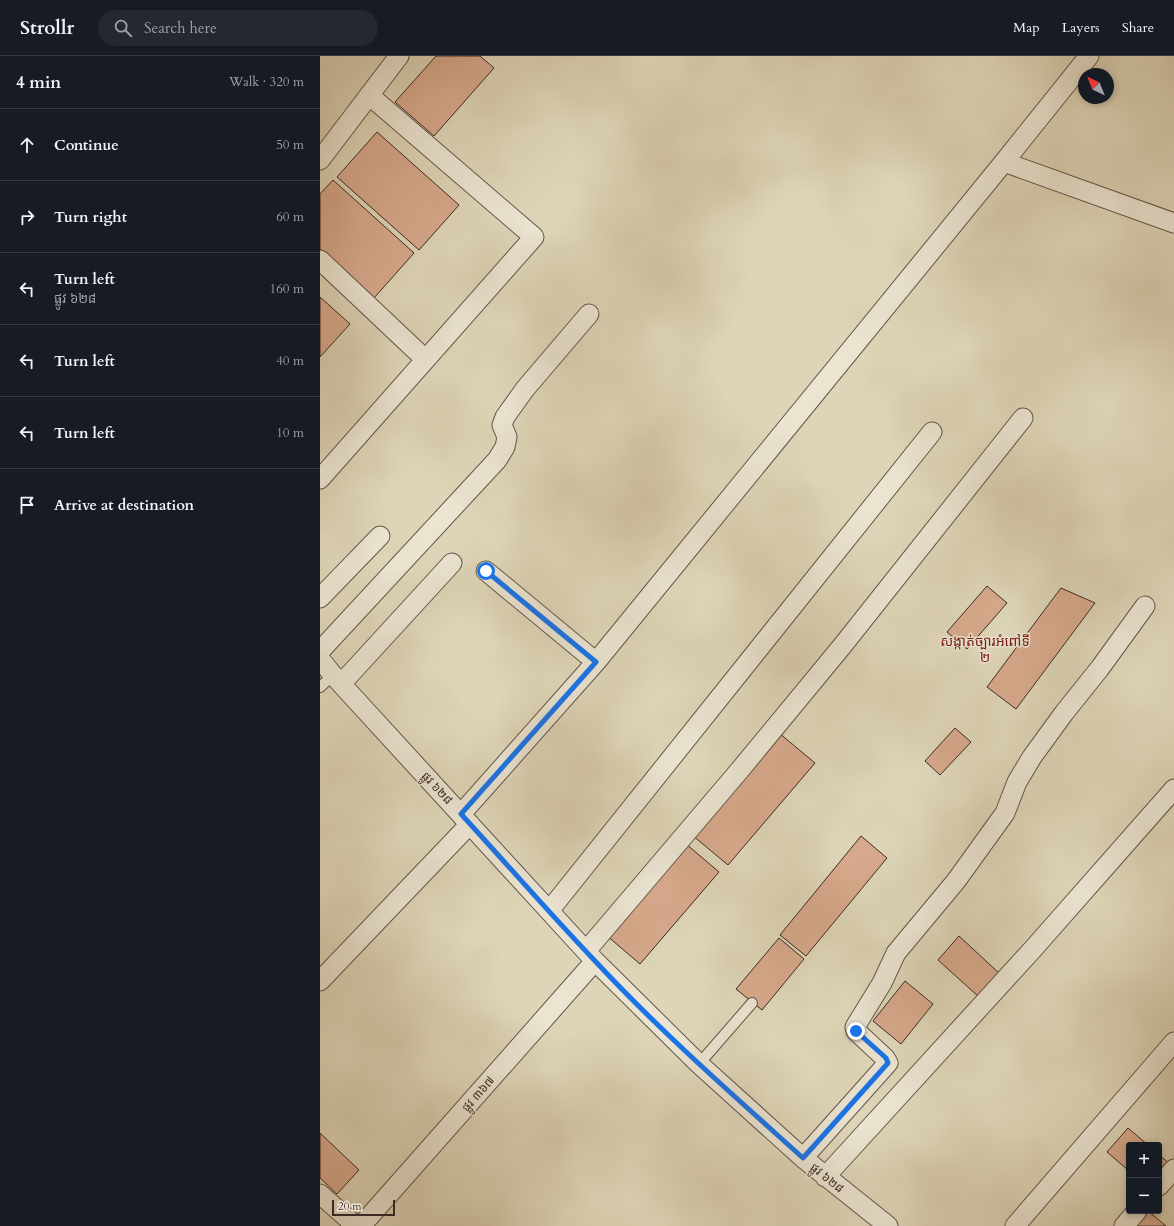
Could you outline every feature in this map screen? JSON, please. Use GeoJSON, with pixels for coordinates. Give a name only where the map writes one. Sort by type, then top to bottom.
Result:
{"type":"FeatureCollection","features":[{"type":"Feature","properties":{"kind":"street"},"geometry":{"type":"LineString","coordinates":[[320,160],[399,56]]}},
{"type":"Feature","properties":{"kind":"street"},"geometry":{"type":"LineString","coordinates":[[320,981],[466,819],[596,662],[1089,56]]}},
{"type":"Feature","properties":{"kind":"street"},"geometry":{"type":"LineString","coordinates":[[320,479],[534,236],[369,95]]}},
{"type":"Feature","properties":{"kind":"street"},"geometry":{"type":"LineString","coordinates":[[1004,162],[1174,223]]}},
{"type":"Feature","properties":{"kind":"street"},"geometry":{"type":"LineString","coordinates":[[320,260],[425,359]]}},
{"type":"Feature","properties":{"kind":"street"},"geometry":{"type":"LineString","coordinates":[[320,650],[497,460],[505,447],[507,437],[502,425],[505,416],[525,389],[589,314]]}},
{"type":"Feature","properties":{"kind":"street","name":"ផ្លូវ ៣៦៧"},"geometry":{"type":"LineString","coordinates":[[361,1226],[590,956],[842,645],[1023,418]]}},
{"type":"Feature","properties":{"kind":"street"},"geometry":{"type":"LineString","coordinates":[[549,911],[932,432]]}},
{"type":"Feature","properties":{"kind":"street"},"geometry":{"type":"LineString","coordinates":[[320,598],[380,536]]}},
{"type":"Feature","properties":{"kind":"street"},"geometry":{"type":"LineString","coordinates":[[331,682],[452,563]]}},
{"type":"Feature","properties":{"kind":"street"},"geometry":{"type":"LineString","coordinates":[[486,571],[596,662]]}},
{"type":"Feature","properties":{"kind":"street"},"geometry":{"type":"LineString","coordinates":[[803,1158],[888,1063],[886,1058],[856,1031],[855,1027],[882,983],[896,953],[956,881],[1005,813],[1017,782],[1032,757],[1145,606]]}},
{"type":"Feature","properties":{"kind":"street","name":"ផ្លូវ ៦២៨"},"geometry":{"type":"LineString","coordinates":[[320,659],[331,682],[466,819],[590,956],[699,1064],[877,1223]]}},
{"type":"Feature","properties":{"kind":"street"},"geometry":{"type":"LineString","coordinates":[[825,1177],[1033,949],[1174,789]]}},
{"type":"Feature","properties":{"kind":"street"},"geometry":{"type":"LineString","coordinates":[[1015,1226],[1174,1042]]}},
{"type":"Feature","properties":{"kind":"street"},"geometry":{"type":"LineString","coordinates":[[1162,1183],[1174,1169]]}},
{"type":"Feature","properties":{"kind":"street"},"geometry":{"type":"LineString","coordinates":[[320,1194],[356,1226]]}},
{"type":"Feature","properties":{"kind":"street"},"geometry":{"type":"LineString","coordinates":[[1124,1226],[1134,1214]]}},
{"type":"Feature","properties":{"kind":"lane"},"geometry":{"type":"LineString","coordinates":[[699,1064],[752,1003]]}},
{"type":"Feature","properties":{"kind":"building"},"geometry":{"type":"Polygon","coordinates":[[[436,56],[480,56],[494,68],[434,136],[395,102],[436,56]]]}},
{"type":"Feature","properties":{"kind":"building"},"geometry":{"type":"Polygon","coordinates":[[[377,132],[459,205],[419,250],[337,177],[377,132]]]}},
{"type":"Feature","properties":{"kind":"building"},"geometry":{"type":"Polygon","coordinates":[[[333,180],[414,253],[374,298],[320,249],[320,194],[333,180]]]}},
{"type":"Feature","properties":{"kind":"building"},"geometry":{"type":"Polygon","coordinates":[[[320,297],[350,324],[320,357],[320,297]]]}},
{"type":"Feature","properties":{"kind":"building"},"geometry":{"type":"Polygon","coordinates":[[[987,586],[1007,603],[967,649],[947,632],[987,586]]]}},
{"type":"Feature","properties":{"kind":"building"},"geometry":{"type":"Polygon","coordinates":[[[1061,588],[1095,603],[1016,709],[987,687],[1061,588]]]}},
{"type":"Feature","properties":{"kind":"building"},"geometry":{"type":"Polygon","coordinates":[[[955,728],[971,742],[940,775],[925,761],[955,728]]]}},
{"type":"Feature","properties":{"kind":"building"},"geometry":{"type":"Polygon","coordinates":[[[779,733],[815,763],[728,865],[692,835],[779,733]]]}},
{"type":"Feature","properties":{"kind":"building"},"geometry":{"type":"Polygon","coordinates":[[[861,836],[887,858],[806,956],[780,935],[861,836]]]}},
{"type":"Feature","properties":{"kind":"building"},"geometry":{"type":"Polygon","coordinates":[[[685,843],[719,872],[640,964],[606,935],[685,843]]]}},
{"type":"Feature","properties":{"kind":"building"},"geometry":{"type":"Polygon","coordinates":[[[959,936],[1000,974],[979,997],[938,960],[959,936]]]}},
{"type":"Feature","properties":{"kind":"building"},"geometry":{"type":"Polygon","coordinates":[[[779,938],[804,959],[762,1010],[736,989],[779,938]]]}},
{"type":"Feature","properties":{"kind":"building"},"geometry":{"type":"Polygon","coordinates":[[[905,981],[933,1004],[901,1044],[873,1021],[905,981]]]}},
{"type":"Feature","properties":{"kind":"building"},"geometry":{"type":"Polygon","coordinates":[[[1128,1128],[1144,1142],[1126,1142],[1126,1168],[1107,1152],[1128,1128]]]}},
{"type":"Feature","properties":{"kind":"building"},"geometry":{"type":"Polygon","coordinates":[[[320,1133],[359,1170],[337,1194],[320,1178],[320,1133]]]}},
{"type":"Feature","properties":{"kind":"building"},"geometry":{"type":"Polygon","coordinates":[[[1162,1157],[1170,1164],[1162,1173],[1162,1157]]]}},
{"type":"Feature","properties":{"kind":"building"},"geometry":{"type":"Polygon","coordinates":[[[1144,1214],[1152,1214],[1166,1226],[1134,1226],[1144,1214]]]}},
{"type":"Feature","properties":{"kind":"district","name":"សង្កាត់ច្បារអំពៅទី ២"},"geometry":{"type":"Point","coordinates":[985,650]}},
{"type":"Feature","properties":{"kind":"route"},"geometry":{"type":"LineString","coordinates":[[486,571],[596,662],[461,814],[625,992],[699,1064],[803,1158],[888,1063],[886,1058],[856,1031]]}}]}
